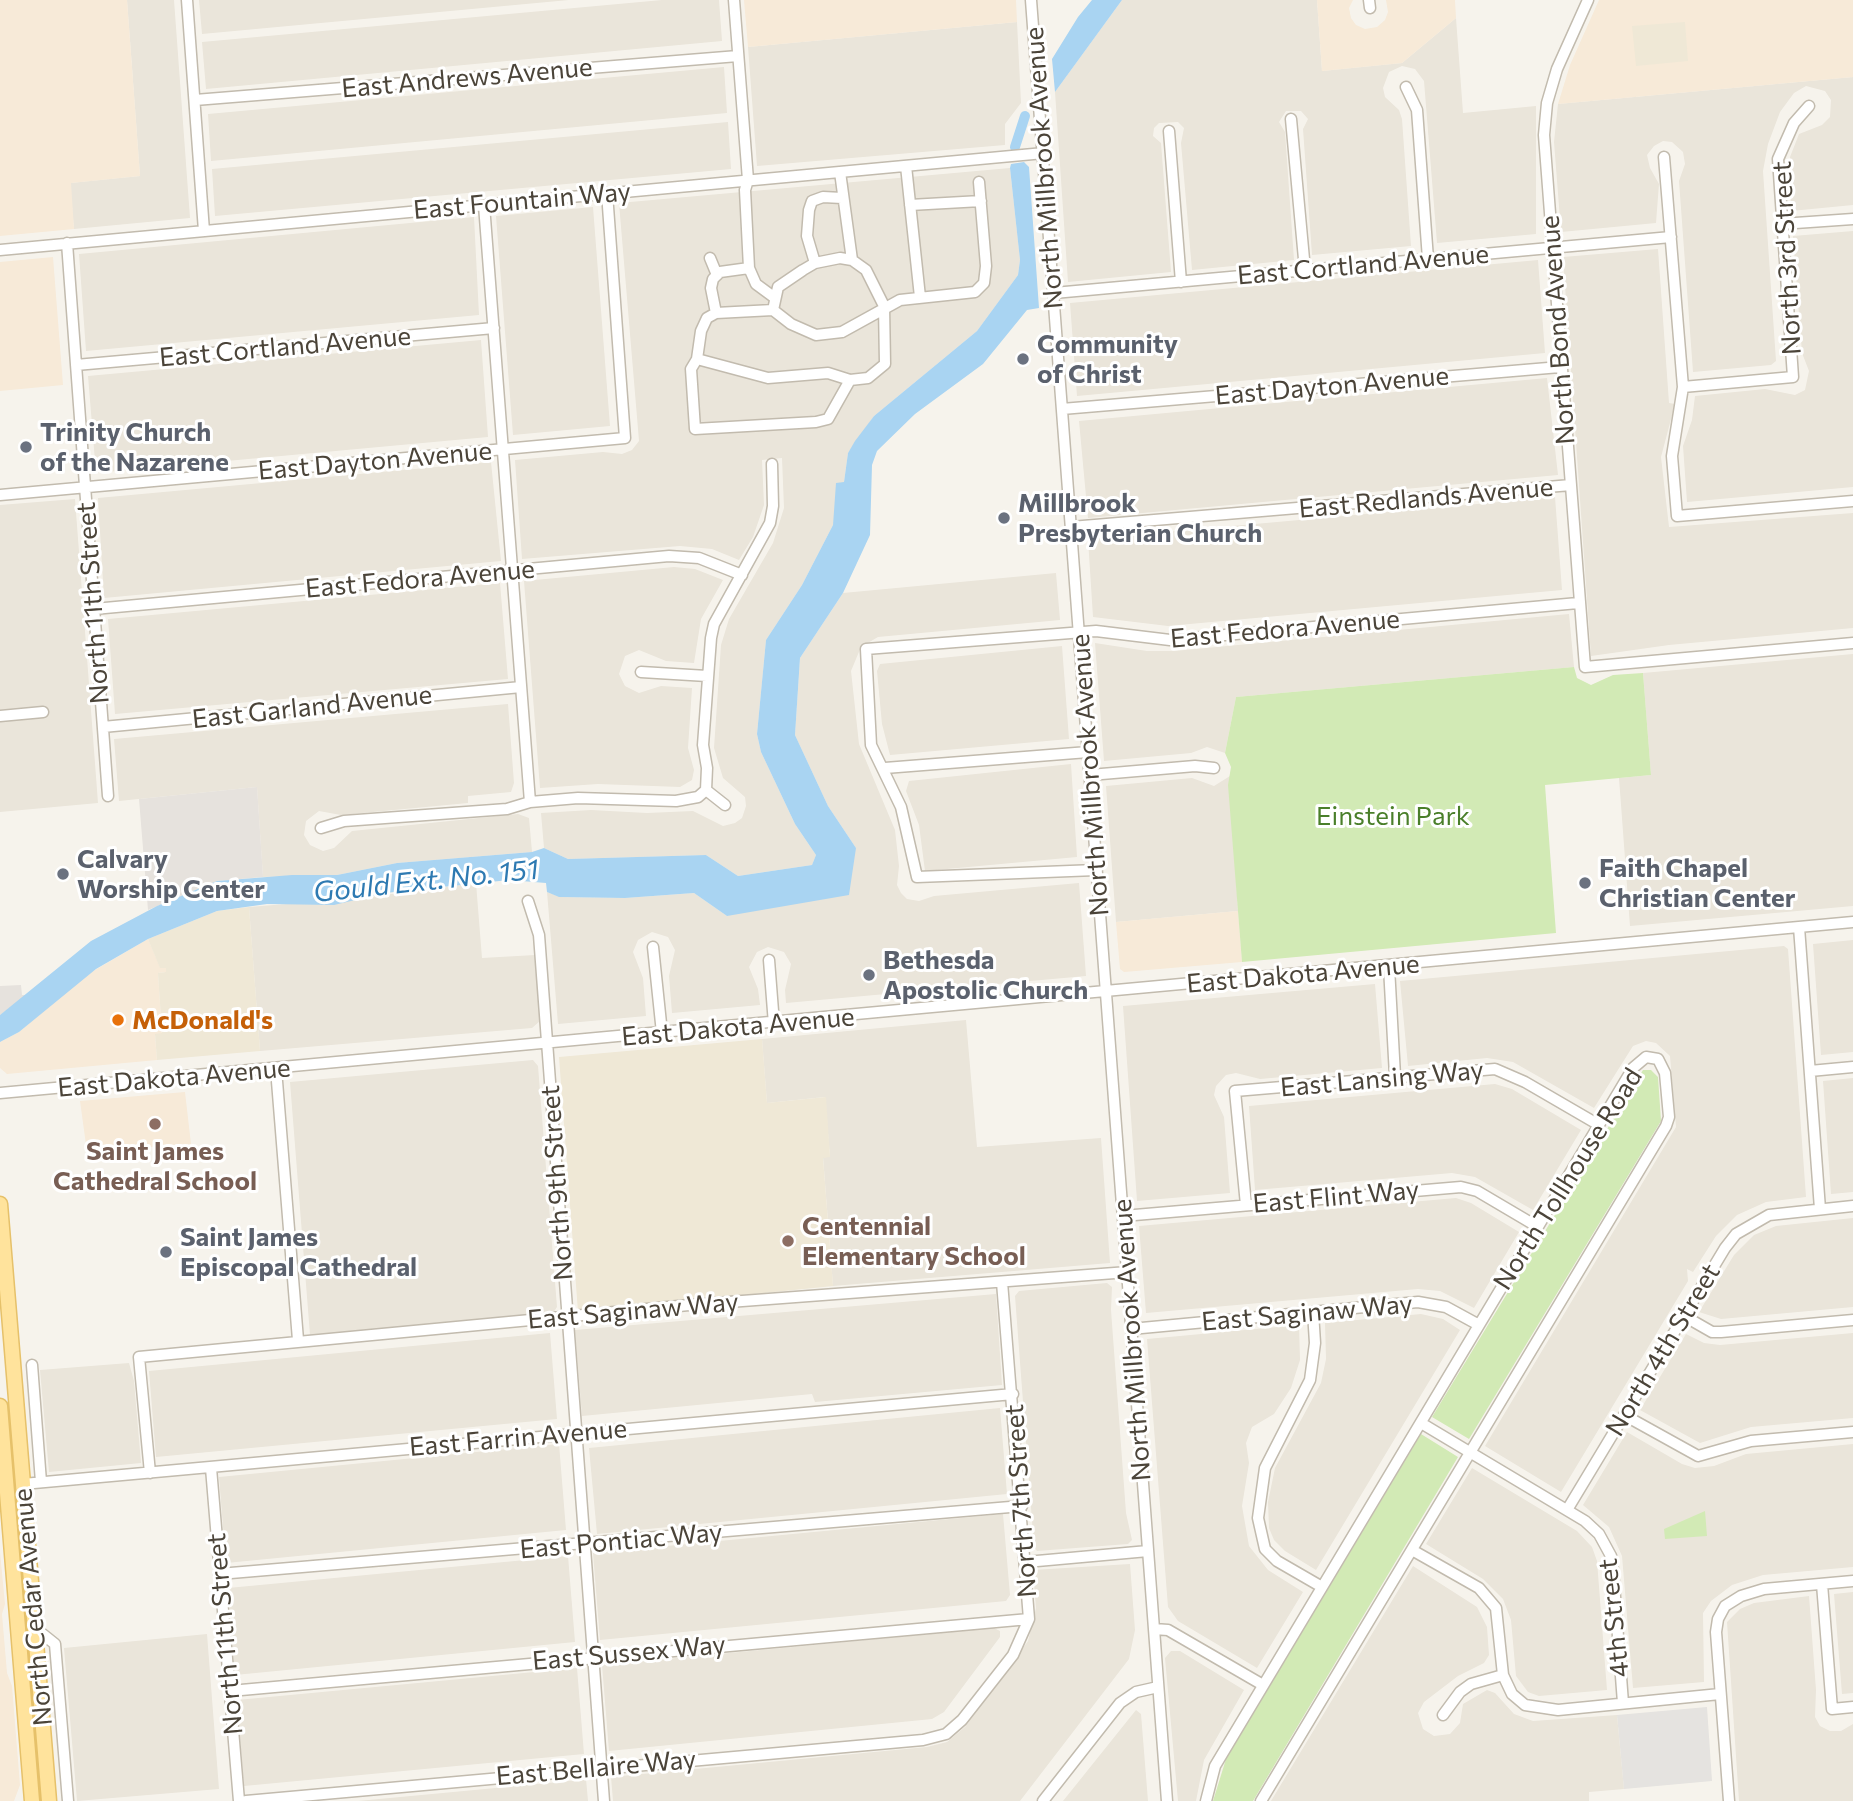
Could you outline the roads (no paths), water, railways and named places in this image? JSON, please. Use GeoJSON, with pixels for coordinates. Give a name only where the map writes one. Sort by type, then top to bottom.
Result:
{"type":"FeatureCollection","features":[{"type":"Feature","properties":{"kind":"main road","name":"North Cedar Avenue"},"geometry":{"type":"LineString","coordinates":[[0,1204],[49,1801]]}},
{"type":"Feature","properties":{"kind":"main road"},"geometry":{"type":"LineString","coordinates":[[0,1298],[7,1373],[15,1387]]}},
{"type":"Feature","properties":{"kind":"main road"},"geometry":{"type":"LineString","coordinates":[[0,1399],[6,1406],[10,1420],[15,1476],[23,1484]]}},
{"type":"Feature","properties":{"kind":"main road","name":"North Cedar Avenue"},"geometry":{"type":"LineString","coordinates":[[0,1405],[32,1801]]}},
{"type":"Feature","properties":{"kind":"main road"},"geometry":{"type":"LineString","coordinates":[[10,1530],[20,1544],[26,1618],[35,1628]]}},
{"type":"Feature","properties":{"kind":"street"},"geometry":{"type":"LineString","coordinates":[[187,0],[204,231]]}},
{"type":"Feature","properties":{"kind":"street"},"geometry":{"type":"LineString","coordinates":[[734,0],[748,180],[745,190],[749,268],[756,284],[791,324],[816,335],[842,332],[884,306],[900,300],[975,292],[984,283],[986,266],[979,182]]}},
{"type":"Feature","properties":{"kind":"street","name":"North Millbrook Avenue"},"geometry":{"type":"LineString","coordinates":[[1031,0],[1167,1801]]}},
{"type":"Feature","properties":{"kind":"street","name":"North Bond Avenue"},"geometry":{"type":"LineString","coordinates":[[1588,0],[1557,69],[1547,103],[1545,159],[1585,667],[1853,643]]}},
{"type":"Feature","properties":{"kind":"street","name":"East Andrews Avenue"},"geometry":{"type":"LineString","coordinates":[[195,100],[738,56]]}},
{"type":"Feature","properties":{"kind":"street"},"geometry":{"type":"LineString","coordinates":[[1406,88],[1417,110],[1428,259]]}},
{"type":"Feature","properties":{"kind":"street","name":"North 3rd Street"},"geometry":{"type":"LineString","coordinates":[[1683,387],[1793,377],[1778,159],[1794,123],[1809,107]]}},
{"type":"Feature","properties":{"kind":"street"},"geometry":{"type":"LineString","coordinates":[[1291,119],[1305,270]]}},
{"type":"Feature","properties":{"kind":"street"},"geometry":{"type":"LineString","coordinates":[[1169,131],[1181,282]]}},
{"type":"Feature","properties":{"kind":"street","name":"East Fountain Way"},"geometry":{"type":"LineString","coordinates":[[0,250],[1044,153]]}},
{"type":"Feature","properties":{"kind":"street"},"geometry":{"type":"LineString","coordinates":[[1664,157],[1683,387],[1672,456],[1677,516],[1853,501]]}},
{"type":"Feature","properties":{"kind":"street"},"geometry":{"type":"LineString","coordinates":[[906,166],[919,297]]}},
{"type":"Feature","properties":{"kind":"street"},"geometry":{"type":"LineString","coordinates":[[840,172],[852,260]]}},
{"type":"Feature","properties":{"kind":"street","name":"East Dayton Avenue"},"geometry":{"type":"LineString","coordinates":[[0,495],[625,438],[607,193]]}},
{"type":"Feature","properties":{"kind":"street"},"geometry":{"type":"LineString","coordinates":[[815,263],[807,236],[812,201],[823,197],[842,198]]}},
{"type":"Feature","properties":{"kind":"street"},"geometry":{"type":"LineString","coordinates":[[910,205],[981,201]]}},
{"type":"Feature","properties":{"kind":"street"},"geometry":{"type":"LineString","coordinates":[[484,205],[530,803]]}},
{"type":"Feature","properties":{"kind":"street"},"geometry":{"type":"LineString","coordinates":[[1781,224],[1853,219]]}},
{"type":"Feature","properties":{"kind":"street","name":"East Cortland Avenue"},"geometry":{"type":"LineString","coordinates":[[1054,293],[1671,237]]}},
{"type":"Feature","properties":{"kind":"street","name":"North 11th Street"},"geometry":{"type":"LineString","coordinates":[[66,243],[108,796]]}},
{"type":"Feature","properties":{"kind":"street"},"geometry":{"type":"LineString","coordinates":[[710,258],[717,275]]}},
{"type":"Feature","properties":{"kind":"street"},"geometry":{"type":"LineString","coordinates":[[697,359],[768,378],[828,373],[850,380],[868,378],[885,364],[884,306],[866,270],[852,260],[840,258],[815,263],[778,287],[774,304]]}},
{"type":"Feature","properties":{"kind":"street"},"geometry":{"type":"LineString","coordinates":[[716,313],[711,288],[717,275],[720,272],[749,268]]}},
{"type":"Feature","properties":{"kind":"street"},"geometry":{"type":"LineString","coordinates":[[774,304],[716,313],[707,318],[701,331],[697,359],[691,369],[695,429],[828,419],[850,380]]}},
{"type":"Feature","properties":{"kind":"street","name":"East Cortland Avenue"},"geometry":{"type":"LineString","coordinates":[[76,365],[494,328]]}},
{"type":"Feature","properties":{"kind":"street","name":"East Dayton Avenue"},"geometry":{"type":"LineString","coordinates":[[1062,408],[1560,366]]}},
{"type":"Feature","properties":{"kind":"street"},"geometry":{"type":"LineString","coordinates":[[321,828],[344,821],[507,809],[530,803],[597,797],[676,801],[698,797],[706,790],[707,768],[703,745],[707,676],[714,624],[770,523],[773,506],[772,464]]}},
{"type":"Feature","properties":{"kind":"street","name":"East Redlands Avenue"},"geometry":{"type":"LineString","coordinates":[[1071,527],[1571,485]]}},
{"type":"Feature","properties":{"kind":"street","name":"East Fedora Avenue"},"geometry":{"type":"LineString","coordinates":[[94,609],[685,556],[712,562],[742,575]]}},
{"type":"Feature","properties":{"kind":"street","name":"East Fedora Avenue"},"geometry":{"type":"LineString","coordinates":[[885,768],[871,745],[866,649],[1080,632],[1117,632],[1170,640],[1578,603]]}},
{"type":"Feature","properties":{"kind":"street"},"geometry":{"type":"LineString","coordinates":[[641,672],[707,676]]}},
{"type":"Feature","properties":{"kind":"street","name":"East Garland Avenue"},"geometry":{"type":"LineString","coordinates":[[103,727],[522,687]]}},
{"type":"Feature","properties":{"kind":"street"},"geometry":{"type":"LineString","coordinates":[[0,716],[43,712]]}},
{"type":"Feature","properties":{"kind":"street"},"geometry":{"type":"LineString","coordinates":[[1088,752],[885,768],[901,807],[917,877],[1096,870]]}},
{"type":"Feature","properties":{"kind":"street"},"geometry":{"type":"LineString","coordinates":[[1090,775],[1195,766],[1214,768]]}},
{"type":"Feature","properties":{"kind":"street"},"geometry":{"type":"LineString","coordinates":[[706,790],[725,805]]}},
{"type":"Feature","properties":{"kind":"street","name":"North 9th Street"},"geometry":{"type":"LineString","coordinates":[[528,901],[539,935],[604,1801]]}},
{"type":"Feature","properties":{"kind":"street","name":"East Dakota Avenue"},"geometry":{"type":"LineString","coordinates":[[0,1093],[774,1024],[1853,922]]}},
{"type":"Feature","properties":{"kind":"street"},"geometry":{"type":"LineString","coordinates":[[1798,927],[1820,1209],[1853,1206]]}},
{"type":"Feature","properties":{"kind":"street"},"geometry":{"type":"LineString","coordinates":[[653,947],[662,1033]]}},
{"type":"Feature","properties":{"kind":"street"},"geometry":{"type":"LineString","coordinates":[[769,960],[774,1024]]}},
{"type":"Feature","properties":{"kind":"street"},"geometry":{"type":"LineString","coordinates":[[1389,967],[1395,1076]]}},
{"type":"Feature","properties":{"kind":"street","name":"North Tollhouse Road"},"geometry":{"type":"LineString","coordinates":[[1206,1801],[1215,1766],[1599,1125],[1639,1061],[1646,1057],[1658,1059],[1665,1073],[1669,1117],[1666,1126],[1261,1801]]}},
{"type":"Feature","properties":{"kind":"street"},"geometry":{"type":"LineString","coordinates":[[1810,1071],[1853,1067]]}},
{"type":"Feature","properties":{"kind":"street"},"geometry":{"type":"LineString","coordinates":[[276,1069],[298,1340]]}},
{"type":"Feature","properties":{"kind":"street","name":"East Lansing Way"},"geometry":{"type":"LineString","coordinates":[[1246,1205],[1235,1091],[1495,1069],[1525,1082],[1599,1125]]}},
{"type":"Feature","properties":{"kind":"street","name":"East Flint Way"},"geometry":{"type":"LineString","coordinates":[[1123,1216],[1461,1187],[1477,1191],[1538,1227]]}},
{"type":"Feature","properties":{"kind":"street","name":"North 4th Street"},"geometry":{"type":"LineString","coordinates":[[1567,1510],[1736,1234],[1769,1215],[1820,1209]]}},
{"type":"Feature","properties":{"kind":"street","name":"East Saginaw Way"},"geometry":{"type":"LineString","coordinates":[[150,1473],[139,1357],[298,1340],[1128,1272]]}},
{"type":"Feature","properties":{"kind":"street","name":"North 7th Street"},"geometry":{"type":"LineString","coordinates":[[946,1734],[962,1720],[1013,1655],[1029,1619],[1002,1282]]}},
{"type":"Feature","properties":{"kind":"street","name":"East Saginaw Way"},"geometry":{"type":"LineString","coordinates":[[1131,1329],[1433,1303],[1479,1325]]}},
{"type":"Feature","properties":{"kind":"street"},"geometry":{"type":"LineString","coordinates":[[1313,1312],[1315,1351],[1310,1380],[1270,1444],[1260,1485],[1260,1533],[1265,1549],[1277,1561],[1322,1587]]}},
{"type":"Feature","properties":{"kind":"street"},"geometry":{"type":"LineString","coordinates":[[1684,1316],[1712,1332],[1853,1320]]}},
{"type":"Feature","properties":{"kind":"street"},"geometry":{"type":"LineString","coordinates":[[32,1365],[41,1482]]}},
{"type":"Feature","properties":{"kind":"street","name":"East Farrin Avenue"},"geometry":{"type":"LineString","coordinates":[[23,1484],[1013,1394]]}},
{"type":"Feature","properties":{"kind":"street"},"geometry":{"type":"LineString","coordinates":[[1624,1415],[1698,1456],[1751,1441],[1853,1432]]}},
{"type":"Feature","properties":{"kind":"street"},"geometry":{"type":"LineString","coordinates":[[1421,1423],[1567,1510]]}},
{"type":"Feature","properties":{"kind":"street","name":"North 11th Street"},"geometry":{"type":"LineString","coordinates":[[211,1468],[239,1801]]}},
{"type":"Feature","properties":{"kind":"street","name":"East Pontiac Way"},"geometry":{"type":"LineString","coordinates":[[219,1574],[1022,1506]]}},
{"type":"Feature","properties":{"kind":"street","name":"4th Street"},"geometry":{"type":"LineString","coordinates":[[1567,1510],[1599,1534],[1611,1556],[1623,1703]]}},
{"type":"Feature","properties":{"kind":"street"},"geometry":{"type":"LineString","coordinates":[[1412,1550],[1479,1588],[1496,1608],[1503,1675],[1511,1694],[1525,1704],[1541,1709],[1720,1694]]}},
{"type":"Feature","properties":{"kind":"street"},"geometry":{"type":"LineString","coordinates":[[1026,1562],[1148,1551]]}},
{"type":"Feature","properties":{"kind":"street"},"geometry":{"type":"LineString","coordinates":[[1729,1801],[1716,1632],[1718,1619],[1725,1606],[1741,1596],[1764,1589],[1853,1581]]}},
{"type":"Feature","properties":{"kind":"street"},"geometry":{"type":"LineString","coordinates":[[1822,1584],[1832,1709],[1853,1707]]}},
{"type":"Feature","properties":{"kind":"street","name":"East Sussex Way"},"geometry":{"type":"LineString","coordinates":[[230,1691],[593,1656],[1029,1619]]}},
{"type":"Feature","properties":{"kind":"street"},"geometry":{"type":"LineString","coordinates":[[35,1628],[55,1644],[68,1801]]}},
{"type":"Feature","properties":{"kind":"street"},"geometry":{"type":"LineString","coordinates":[[1154,1629],[1168,1630],[1263,1685]]}},
{"type":"Feature","properties":{"kind":"street"},"geometry":{"type":"LineString","coordinates":[[1443,1715],[1460,1692],[1471,1684],[1503,1675]]}},
{"type":"Feature","properties":{"kind":"street"},"geometry":{"type":"LineString","coordinates":[[1043,1801],[1120,1703],[1136,1692],[1158,1687]]}},
{"type":"Feature","properties":{"kind":"street","name":"East Bellaire Way"},"geometry":{"type":"LineString","coordinates":[[246,1801],[923,1740],[946,1734]]}},
{"type":"Feature","properties":{"kind":"water"},"geometry":{"type":"Polygon","coordinates":[[[1092,0],[1122,0],[1055,92],[1052,59],[1092,0]]]}},
{"type":"Feature","properties":{"kind":"water"},"geometry":{"type":"Polygon","coordinates":[[[1024,162],[1029,167],[1039,308],[1027,310],[983,364],[915,414],[877,451],[872,465],[870,535],[843,593],[800,658],[795,735],[828,806],[856,848],[849,895],[727,916],[694,893],[625,898],[559,897],[547,892],[546,883],[509,880],[385,893],[334,905],[267,904],[217,911],[148,939],[96,969],[19,1032],[0,1042],[0,1015],[91,941],[157,906],[217,881],[292,875],[337,875],[397,863],[532,852],[544,848],[568,859],[706,855],[738,876],[812,865],[816,855],[795,824],[761,752],[757,734],[766,640],[802,585],[833,525],[836,483],[844,482],[848,453],[855,441],[874,416],[977,331],[1018,275],[1020,260],[1010,168],[1011,164],[1024,162]]]}},
{"type":"Feature","properties":{"kind":"waterway","name":"Gould Ext. No. 151"},"geometry":{"type":"LineString","coordinates":[[1015,147],[1025,116]]}},
{"type":"Feature","properties":{"kind":"place","name":"Community of Christ"},"geometry":{"type":"Point","coordinates":[1023,359]}},
{"type":"Feature","properties":{"kind":"place","name":"Trinity Church of the Nazarene"},"geometry":{"type":"Point","coordinates":[26,447]}},
{"type":"Feature","properties":{"kind":"place","name":"Millbrook Presbyterian Church"},"geometry":{"type":"Point","coordinates":[1004,518]}},
{"type":"Feature","properties":{"kind":"place","name":"Calvary Worship Center"},"geometry":{"type":"Point","coordinates":[63,874]}},
{"type":"Feature","properties":{"kind":"place","name":"Faith Chapel Christian Center"},"geometry":{"type":"Point","coordinates":[1585,883]}},
{"type":"Feature","properties":{"kind":"place","name":"Bethesda Apostolic Church"},"geometry":{"type":"Point","coordinates":[869,975]}},
{"type":"Feature","properties":{"kind":"place","name":"McDonald's"},"geometry":{"type":"Point","coordinates":[118,1020]}},
{"type":"Feature","properties":{"kind":"place","name":"Saint James Cathedral School"},"geometry":{"type":"Point","coordinates":[155,1124]}},
{"type":"Feature","properties":{"kind":"place","name":"Centennial Elementary School"},"geometry":{"type":"Point","coordinates":[788,1241]}},
{"type":"Feature","properties":{"kind":"place","name":"Saint James Episcopal Cathedral"},"geometry":{"type":"Point","coordinates":[166,1252]}},
{"type":"Feature","properties":{"kind":"park label","name":"Einstein Park"},"geometry":{"type":"Point","coordinates":[1393,816]}}]}
